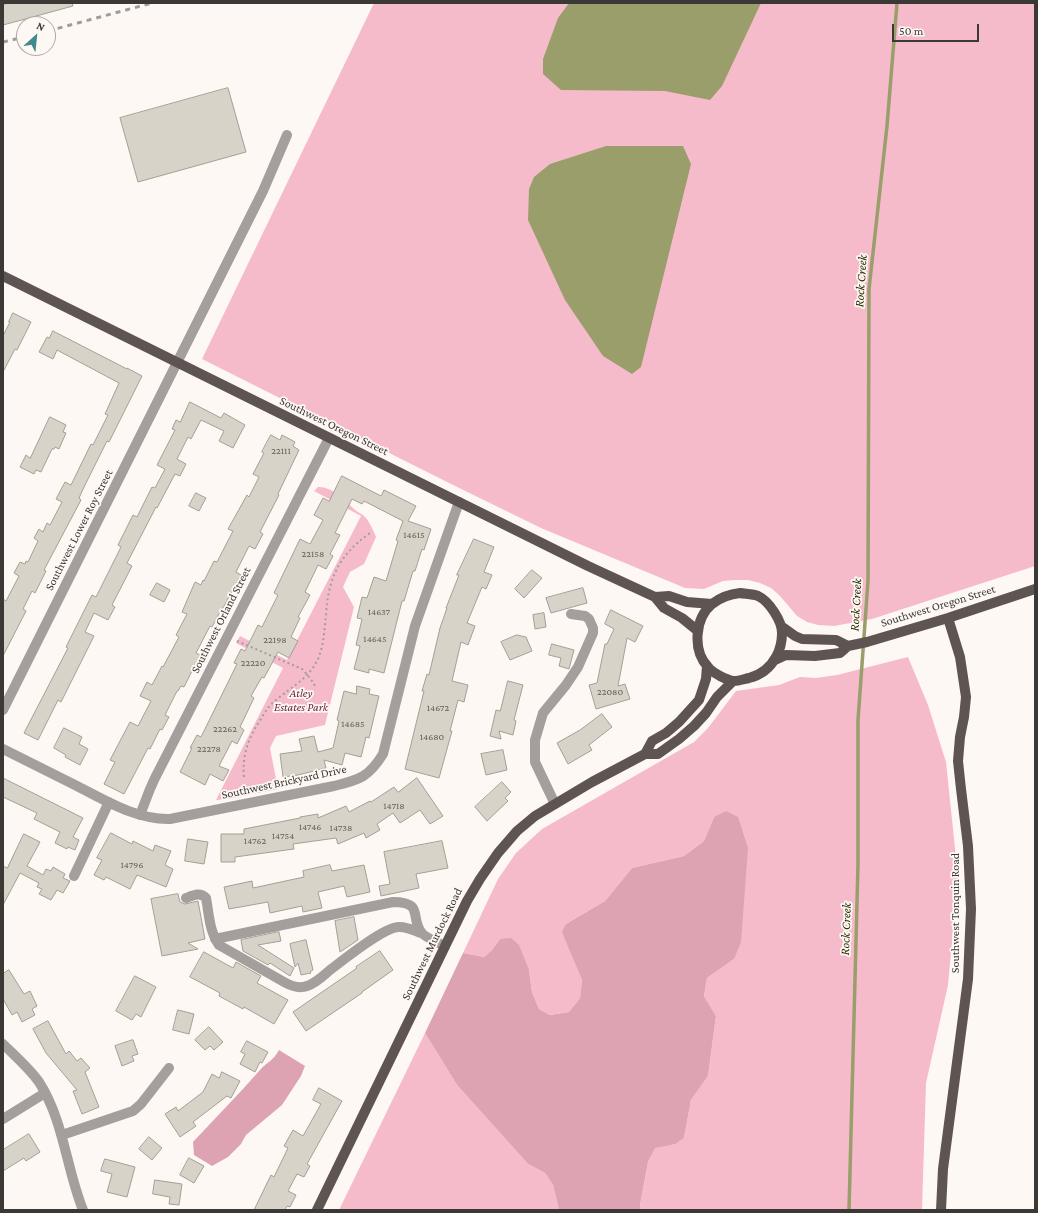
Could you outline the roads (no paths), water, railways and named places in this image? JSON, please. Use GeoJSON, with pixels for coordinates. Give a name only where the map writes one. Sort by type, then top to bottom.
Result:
{"type":"FeatureCollection","features":[{"type":"Feature","properties":{"kind":"main road","name":"Southwest Oregon Street"},"geometry":{"type":"LineString","coordinates":[[3,276],[588,566],[656,597],[669,596],[687,602],[712,604]]}},
{"type":"Feature","properties":{"kind":"main road","name":"Southwest Oregon Street"},"geometry":{"type":"LineString","coordinates":[[775,660],[786,656],[815,656],[840,653],[848,646],[867,642],[948,618],[1035,589]]}},
{"type":"Feature","properties":{"kind":"main road"},"geometry":{"type":"LineString","coordinates":[[735,594],[750,594],[759,597],[769,605],[781,626],[781,644],[775,660],[763,673],[754,677],[733,681],[713,672],[707,666],[698,649],[697,640],[700,621],[706,611],[712,604],[721,598],[735,594]]}},
{"type":"Feature","properties":{"kind":"main road","name":"Southwest Oregon Street"},"geometry":{"type":"LineString","coordinates":[[656,597],[664,608],[682,618],[698,631]]}},
{"type":"Feature","properties":{"kind":"main road","name":"Southwest Tonquin Road"},"geometry":{"type":"LineString","coordinates":[[941,1210],[945,1156],[968,979],[970,909],[968,846],[960,789],[958,761],[966,697],[960,657],[948,618]]}},
{"type":"Feature","properties":{"kind":"main road"},"geometry":{"type":"LineString","coordinates":[[781,626],[802,639],[836,640],[848,646]]}},
{"type":"Feature","properties":{"kind":"main road","name":"Southwest Murdock Road"},"geometry":{"type":"LineString","coordinates":[[645,754],[652,742],[679,722],[699,700],[706,679],[707,666]]}},
{"type":"Feature","properties":{"kind":"main road","name":"Southwest Murdock Road"},"geometry":{"type":"LineString","coordinates":[[317,1210],[444,946],[467,901],[492,861],[517,831],[535,816],[645,754],[658,754],[679,739],[700,720],[717,697],[733,681]]}},
{"type":"Feature","properties":{"kind":"street","name":"Southwest Lower Roy Street"},"geometry":{"type":"LineString","coordinates":[[3,710],[263,191],[287,135]]}},
{"type":"Feature","properties":{"kind":"street","name":"Southwest Orland Street"},"geometry":{"type":"LineString","coordinates":[[140,815],[150,789],[329,438]]}},
{"type":"Feature","properties":{"kind":"street","name":"Southwest Brickyard Drive"},"geometry":{"type":"LineString","coordinates":[[3,749],[108,802],[150,818],[170,819],[358,780],[373,768],[383,754],[416,626],[459,502]]}},
{"type":"Feature","properties":{"kind":"street"},"geometry":{"type":"LineString","coordinates":[[555,804],[535,762],[535,740],[543,713],[566,685],[578,667],[593,633],[592,622],[590,619],[585,616],[571,614]]}},
{"type":"Feature","properties":{"kind":"street"},"geometry":{"type":"LineString","coordinates":[[74,876],[108,802]]}},
{"type":"Feature","properties":{"kind":"street"},"geometry":{"type":"LineString","coordinates":[[186,898],[197,894],[203,895],[206,898],[212,931],[219,945],[284,982],[300,988],[314,982],[345,958],[387,930],[396,927],[410,928],[444,946]]}},
{"type":"Feature","properties":{"kind":"street"},"geometry":{"type":"LineString","coordinates":[[215,939],[393,902],[403,902],[410,905],[415,910],[418,927],[421,933]]}},
{"type":"Feature","properties":{"kind":"street"},"geometry":{"type":"LineString","coordinates":[[3,1044],[31,1071],[53,1109],[62,1135],[74,1185],[83,1210]]}},
{"type":"Feature","properties":{"kind":"street"},"geometry":{"type":"LineString","coordinates":[[62,1135],[133,1111],[141,1104],[169,1068]]}},
{"type":"Feature","properties":{"kind":"street"},"geometry":{"type":"LineString","coordinates":[[3,1119],[45,1093]]}},
{"type":"Feature","properties":{"kind":"waterway","name":"Rock Creek"},"geometry":{"type":"LineString","coordinates":[[849,1210],[858,864],[858,720],[868,581],[869,289],[887,126],[897,3]]}},
{"type":"Feature","properties":{"kind":"railway"},"geometry":{"type":"LineString","coordinates":[[56,29],[152,3]]}},
{"type":"Feature","properties":{"kind":"railway"},"geometry":{"type":"LineString","coordinates":[[3,42],[16,39]]}},
{"type":"Feature","properties":{"kind":"park label","name":"Atley Estates Park"},"geometry":{"type":"Point","coordinates":[301,700]}}]}
